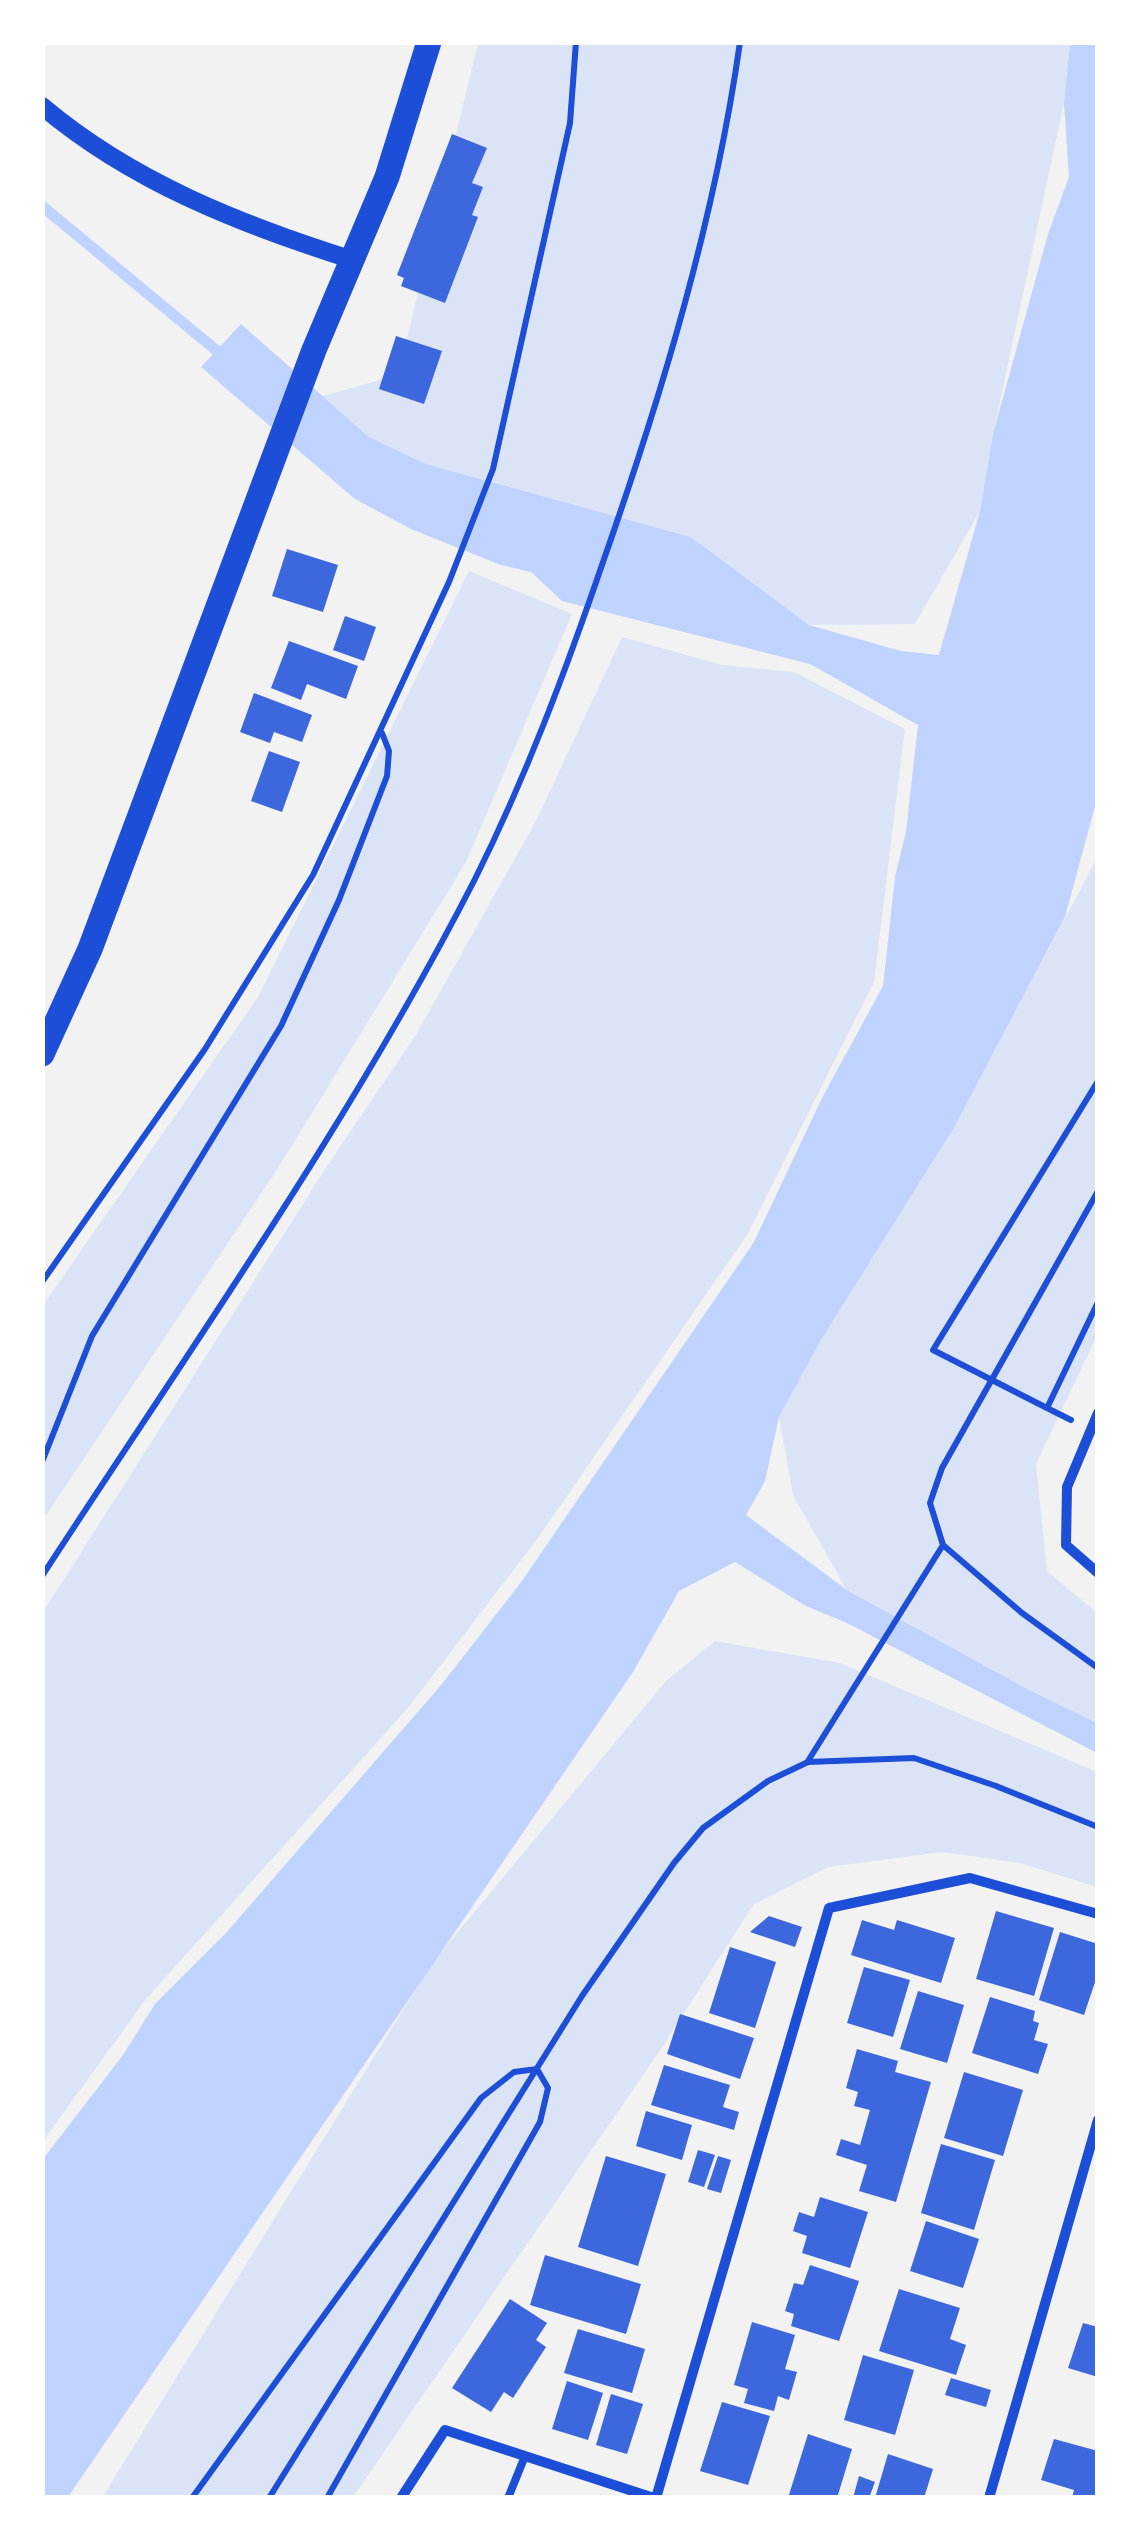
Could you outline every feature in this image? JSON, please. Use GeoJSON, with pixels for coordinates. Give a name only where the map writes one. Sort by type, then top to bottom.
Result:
{"type":"FeatureCollection","features":[{"type":"Feature","properties":{"kind":"main road"},"geometry":{"type":"LineString","coordinates":[[42,1054],[90,949],[314,350],[387,177],[429,42]]}},
{"type":"Feature","properties":{"kind":"street"},"geometry":{"type":"LineString","coordinates":[[42,106],[140,176],[270,234],[353,260]]}},
{"type":"Feature","properties":{"kind":"street"},"geometry":{"type":"LineString","coordinates":[[1098,1413],[1067,1487],[1066,1545],[1098,1573]]}},
{"type":"Feature","properties":{"kind":"street"},"geometry":{"type":"LineString","coordinates":[[401,2498],[445,2430],[655,2498],[828,1908],[970,1878],[1098,1914]]}},
{"type":"Feature","properties":{"kind":"street"},"geometry":{"type":"LineString","coordinates":[[989,2498],[1098,2120]]}},
{"type":"Feature","properties":{"kind":"lane"},"geometry":{"type":"LineString","coordinates":[[508,2498],[525,2456]]}},
{"type":"Feature","properties":{"kind":"path"},"geometry":{"type":"LineString","coordinates":[[42,1282],[205,1049],[303,890],[449,582],[493,469],[570,123],[576,42]]}},
{"type":"Feature","properties":{"kind":"path"},"geometry":{"type":"LineString","coordinates":[[42,1576],[260,1242],[415,991],[476,876],[532,754],[632,477],[694,259],[730,114],[740,42]]}},
{"type":"Feature","properties":{"kind":"path"},"geometry":{"type":"LineString","coordinates":[[42,1462],[92,1336],[281,1026],[387,776],[389,750],[381,732]]}},
{"type":"Feature","properties":{"kind":"path"},"geometry":{"type":"LineString","coordinates":[[1090,1430],[933,1350],[1098,1080]]}},
{"type":"Feature","properties":{"kind":"path"},"geometry":{"type":"LineString","coordinates":[[1098,1191],[990,1380],[934,1486],[930,1503],[943,1545],[1022,1613],[1098,1668]]}},
{"type":"Feature","properties":{"kind":"path"},"geometry":{"type":"LineString","coordinates":[[1047,1408],[1098,1302]]}},
{"type":"Feature","properties":{"kind":"path"},"geometry":{"type":"LineString","coordinates":[[808,1762],[943,1545]]}},
{"type":"Feature","properties":{"kind":"path"},"geometry":{"type":"LineString","coordinates":[[270,2498],[582,1996],[674,1863],[703,1828],[768,1781],[808,1762],[914,1758],[1098,1827]]}},
{"type":"Feature","properties":{"kind":"path"},"geometry":{"type":"LineString","coordinates":[[192,2498],[481,2098],[514,2072],[537,2069]]}},
{"type":"Feature","properties":{"kind":"path"},"geometry":{"type":"LineString","coordinates":[[327,2498],[540,2122],[548,2088],[537,2069]]}},
{"type":"Feature","properties":{"kind":"shaded area"},"geometry":{"type":"Polygon","coordinates":[[[478,43],[1070,43],[1064,103],[980,511],[915,624],[809,625],[691,537],[426,464],[369,437],[323,396],[398,375],[478,43]]]}},
{"type":"Feature","properties":{"kind":"shaded area"},"geometry":{"type":"Polygon","coordinates":[[[469,571],[572,614],[466,862],[275,1173],[43,1520],[43,1305],[258,997],[469,571]]]}},
{"type":"Feature","properties":{"kind":"shaded area"},"geometry":{"type":"Polygon","coordinates":[[[622,637],[722,665],[794,672],[905,729],[874,982],[747,1235],[538,1538],[407,1709],[146,1999],[43,2141],[43,1612],[326,1168],[417,1033],[536,821],[622,637]]]}},
{"type":"Feature","properties":{"kind":"shaded area"},"geometry":{"type":"Polygon","coordinates":[[[1097,858],[1097,1336],[1036,1464],[1047,1571],[1097,1613],[1097,1723],[846,1589],[793,1495],[779,1417],[821,1340],[955,1126],[1097,858]]]}},
{"type":"Feature","properties":{"kind":"shaded area"},"geometry":{"type":"Polygon","coordinates":[[[715,1641],[840,1663],[1097,1772],[1097,1887],[1020,1863],[943,1852],[828,1867],[753,1905],[663,2046],[353,2497],[102,2498],[432,1963],[666,1681],[715,1641]]]}},
{"type":"Feature","properties":{"kind":"water"},"geometry":{"type":"Polygon","coordinates":[[[1070,43],[1097,43],[1097,799],[1065,917],[955,1126],[821,1340],[779,1417],[765,1481],[746,1515],[847,1590],[1097,1723],[1097,1753],[847,1623],[806,1606],[735,1562],[679,1591],[633,1672],[68,2497],[43,2498],[43,2159],[123,2055],[155,2004],[226,1933],[442,1684],[522,1581],[754,1242],[822,1098],[883,986],[918,725],[810,664],[562,601],[531,572],[501,565],[411,529],[355,499],[201,367],[241,324],[369,437],[426,464],[691,537],[809,625],[901,651],[939,655],[980,511],[993,434],[1048,234],[1069,177],[1064,103],[1070,43]]]}},
{"type":"Feature","properties":{"kind":"building"},"geometry":{"type":"Polygon","coordinates":[[[452,134],[487,148],[472,183],[483,187],[472,215],[478,217],[445,303],[401,286],[404,278],[397,275],[452,134]]]}},
{"type":"Feature","properties":{"kind":"building"},"geometry":{"type":"Polygon","coordinates":[[[396,336],[442,351],[424,404],[379,389],[396,336]]]}},
{"type":"Feature","properties":{"kind":"building"},"geometry":{"type":"Polygon","coordinates":[[[287,549],[338,565],[323,612],[272,596],[287,549]]]}},
{"type":"Feature","properties":{"kind":"building"},"geometry":{"type":"Polygon","coordinates":[[[345,616],[376,627],[364,661],[333,650],[345,616]]]}},
{"type":"Feature","properties":{"kind":"building"},"geometry":{"type":"Polygon","coordinates":[[[289,641],[358,666],[346,699],[307,684],[301,700],[271,688],[289,641]]]}},
{"type":"Feature","properties":{"kind":"building"},"geometry":{"type":"Polygon","coordinates":[[[254,693],[312,715],[302,742],[274,732],[270,743],[240,732],[254,693]]]}},
{"type":"Feature","properties":{"kind":"building"},"geometry":{"type":"Polygon","coordinates":[[[269,751],[300,762],[282,812],[251,801],[269,751]]]}},
{"type":"Feature","properties":{"kind":"building"},"geometry":{"type":"Polygon","coordinates":[[[996,1911],[1054,1928],[1034,1996],[976,1979],[996,1911]]]}},
{"type":"Feature","properties":{"kind":"building"},"geometry":{"type":"Polygon","coordinates":[[[769,1916],[802,1927],[795,1947],[750,1932],[769,1916]]]}},
{"type":"Feature","properties":{"kind":"building"},"geometry":{"type":"Polygon","coordinates":[[[862,1920],[894,1930],[897,1920],[955,1938],[941,1983],[851,1955],[862,1920]]]}},
{"type":"Feature","properties":{"kind":"building"},"geometry":{"type":"Polygon","coordinates":[[[1060,1932],[1098,1944],[1098,1973],[1084,2015],[1039,2000],[1060,1932]]]}},
{"type":"Feature","properties":{"kind":"building"},"geometry":{"type":"Polygon","coordinates":[[[730,1947],[776,1962],[755,2028],[709,2013],[730,1947]]]}},
{"type":"Feature","properties":{"kind":"building"},"geometry":{"type":"Polygon","coordinates":[[[864,1967],[910,1980],[893,2037],[847,2023],[864,1967]]]}},
{"type":"Feature","properties":{"kind":"building"},"geometry":{"type":"Polygon","coordinates":[[[918,1991],[964,2005],[947,2063],[900,2049],[918,1991]]]}},
{"type":"Feature","properties":{"kind":"building"},"geometry":{"type":"Polygon","coordinates":[[[990,1997],[1035,2011],[1033,2021],[1039,2023],[1034,2040],[1048,2044],[1038,2074],[972,2053],[990,1997]]]}},
{"type":"Feature","properties":{"kind":"building"},"geometry":{"type":"Polygon","coordinates":[[[680,2014],[754,2038],[740,2079],[667,2054],[680,2014]]]}},
{"type":"Feature","properties":{"kind":"building"},"geometry":{"type":"Polygon","coordinates":[[[857,2049],[898,2061],[895,2072],[931,2082],[896,2202],[859,2191],[867,2165],[836,2155],[841,2139],[860,2145],[870,2110],[854,2106],[858,2092],[846,2088],[857,2049]]]}},
{"type":"Feature","properties":{"kind":"building"},"geometry":{"type":"Polygon","coordinates":[[[664,2065],[730,2085],[723,2107],[739,2112],[734,2130],[651,2105],[664,2065]]]}},
{"type":"Feature","properties":{"kind":"building"},"geometry":{"type":"Polygon","coordinates":[[[964,2072],[1023,2090],[1003,2156],[944,2138],[964,2072]]]}},
{"type":"Feature","properties":{"kind":"building"},"geometry":{"type":"Polygon","coordinates":[[[646,2111],[692,2125],[682,2160],[636,2146],[646,2111]]]}},
{"type":"Feature","properties":{"kind":"building"},"geometry":{"type":"Polygon","coordinates":[[[941,2144],[995,2160],[974,2230],[921,2213],[941,2144]]]}},
{"type":"Feature","properties":{"kind":"building"},"geometry":{"type":"Polygon","coordinates":[[[698,2150],[715,2155],[704,2187],[688,2182],[698,2150]]]}},
{"type":"Feature","properties":{"kind":"building"},"geometry":{"type":"Polygon","coordinates":[[[606,2156],[666,2174],[638,2266],[578,2247],[606,2156]]]}},
{"type":"Feature","properties":{"kind":"building"},"geometry":{"type":"Polygon","coordinates":[[[718,2156],[731,2160],[721,2193],[707,2189],[718,2156]]]}},
{"type":"Feature","properties":{"kind":"building"},"geometry":{"type":"Polygon","coordinates":[[[820,2197],[868,2212],[850,2268],[802,2253],[807,2236],[793,2231],[799,2212],[814,2217],[820,2197]]]}},
{"type":"Feature","properties":{"kind":"building"},"geometry":{"type":"Polygon","coordinates":[[[926,2221],[979,2239],[963,2288],[910,2271],[926,2221]]]}},
{"type":"Feature","properties":{"kind":"building"},"geometry":{"type":"Polygon","coordinates":[[[545,2255],[641,2284],[626,2334],[530,2305],[545,2255]]]}},
{"type":"Feature","properties":{"kind":"building"},"geometry":{"type":"Polygon","coordinates":[[[810,2265],[859,2281],[839,2341],[791,2326],[794,2314],[785,2311],[794,2283],[803,2285],[810,2265]]]}},
{"type":"Feature","properties":{"kind":"building"},"geometry":{"type":"Polygon","coordinates":[[[899,2289],[960,2308],[950,2339],[966,2345],[956,2375],[879,2351],[899,2289]]]}},
{"type":"Feature","properties":{"kind":"building"},"geometry":{"type":"Polygon","coordinates":[[[510,2299],[547,2323],[536,2340],[546,2347],[513,2398],[504,2392],[491,2412],[452,2388],[510,2299]]]}},
{"type":"Feature","properties":{"kind":"building"},"geometry":{"type":"Polygon","coordinates":[[[752,2322],[795,2335],[785,2369],[797,2372],[789,2400],[778,2396],[774,2411],[744,2403],[748,2389],[734,2385],[752,2322]]]}},
{"type":"Feature","properties":{"kind":"building"},"geometry":{"type":"Polygon","coordinates":[[[1083,2323],[1098,2327],[1098,2377],[1068,2368],[1083,2323]]]}},
{"type":"Feature","properties":{"kind":"building"},"geometry":{"type":"Polygon","coordinates":[[[578,2329],[645,2349],[632,2393],[564,2373],[578,2329]]]}},
{"type":"Feature","properties":{"kind":"building"},"geometry":{"type":"Polygon","coordinates":[[[863,2355],[914,2370],[895,2435],[844,2420],[863,2355]]]}},
{"type":"Feature","properties":{"kind":"building"},"geometry":{"type":"Polygon","coordinates":[[[951,2378],[991,2390],[986,2407],[945,2395],[951,2378]]]}},
{"type":"Feature","properties":{"kind":"building"},"geometry":{"type":"Polygon","coordinates":[[[567,2381],[603,2393],[588,2440],[552,2429],[567,2381]]]}},
{"type":"Feature","properties":{"kind":"building"},"geometry":{"type":"Polygon","coordinates":[[[611,2394],[643,2404],[627,2454],[596,2445],[611,2394]]]}},
{"type":"Feature","properties":{"kind":"building"},"geometry":{"type":"Polygon","coordinates":[[[722,2402],[770,2416],[748,2485],[700,2471],[722,2402]]]}},
{"type":"Feature","properties":{"kind":"building"},"geometry":{"type":"Polygon","coordinates":[[[808,2434],[852,2449],[837,2498],[788,2498],[808,2434]]]}},
{"type":"Feature","properties":{"kind":"building"},"geometry":{"type":"Polygon","coordinates":[[[1054,2439],[1098,2451],[1095,2498],[1072,2498],[1074,2490],[1041,2480],[1054,2439]]]}},
{"type":"Feature","properties":{"kind":"building"},"geometry":{"type":"Polygon","coordinates":[[[888,2454],[933,2469],[924,2498],[875,2498],[888,2454]]]}},
{"type":"Feature","properties":{"kind":"building"},"geometry":{"type":"Polygon","coordinates":[[[859,2476],[875,2482],[869,2498],[853,2498],[859,2476]]]}},
{"type":"Feature","properties":{"kind":"waterway"},"geometry":{"type":"LineString","coordinates":[[42,206],[228,360]]}}]}
